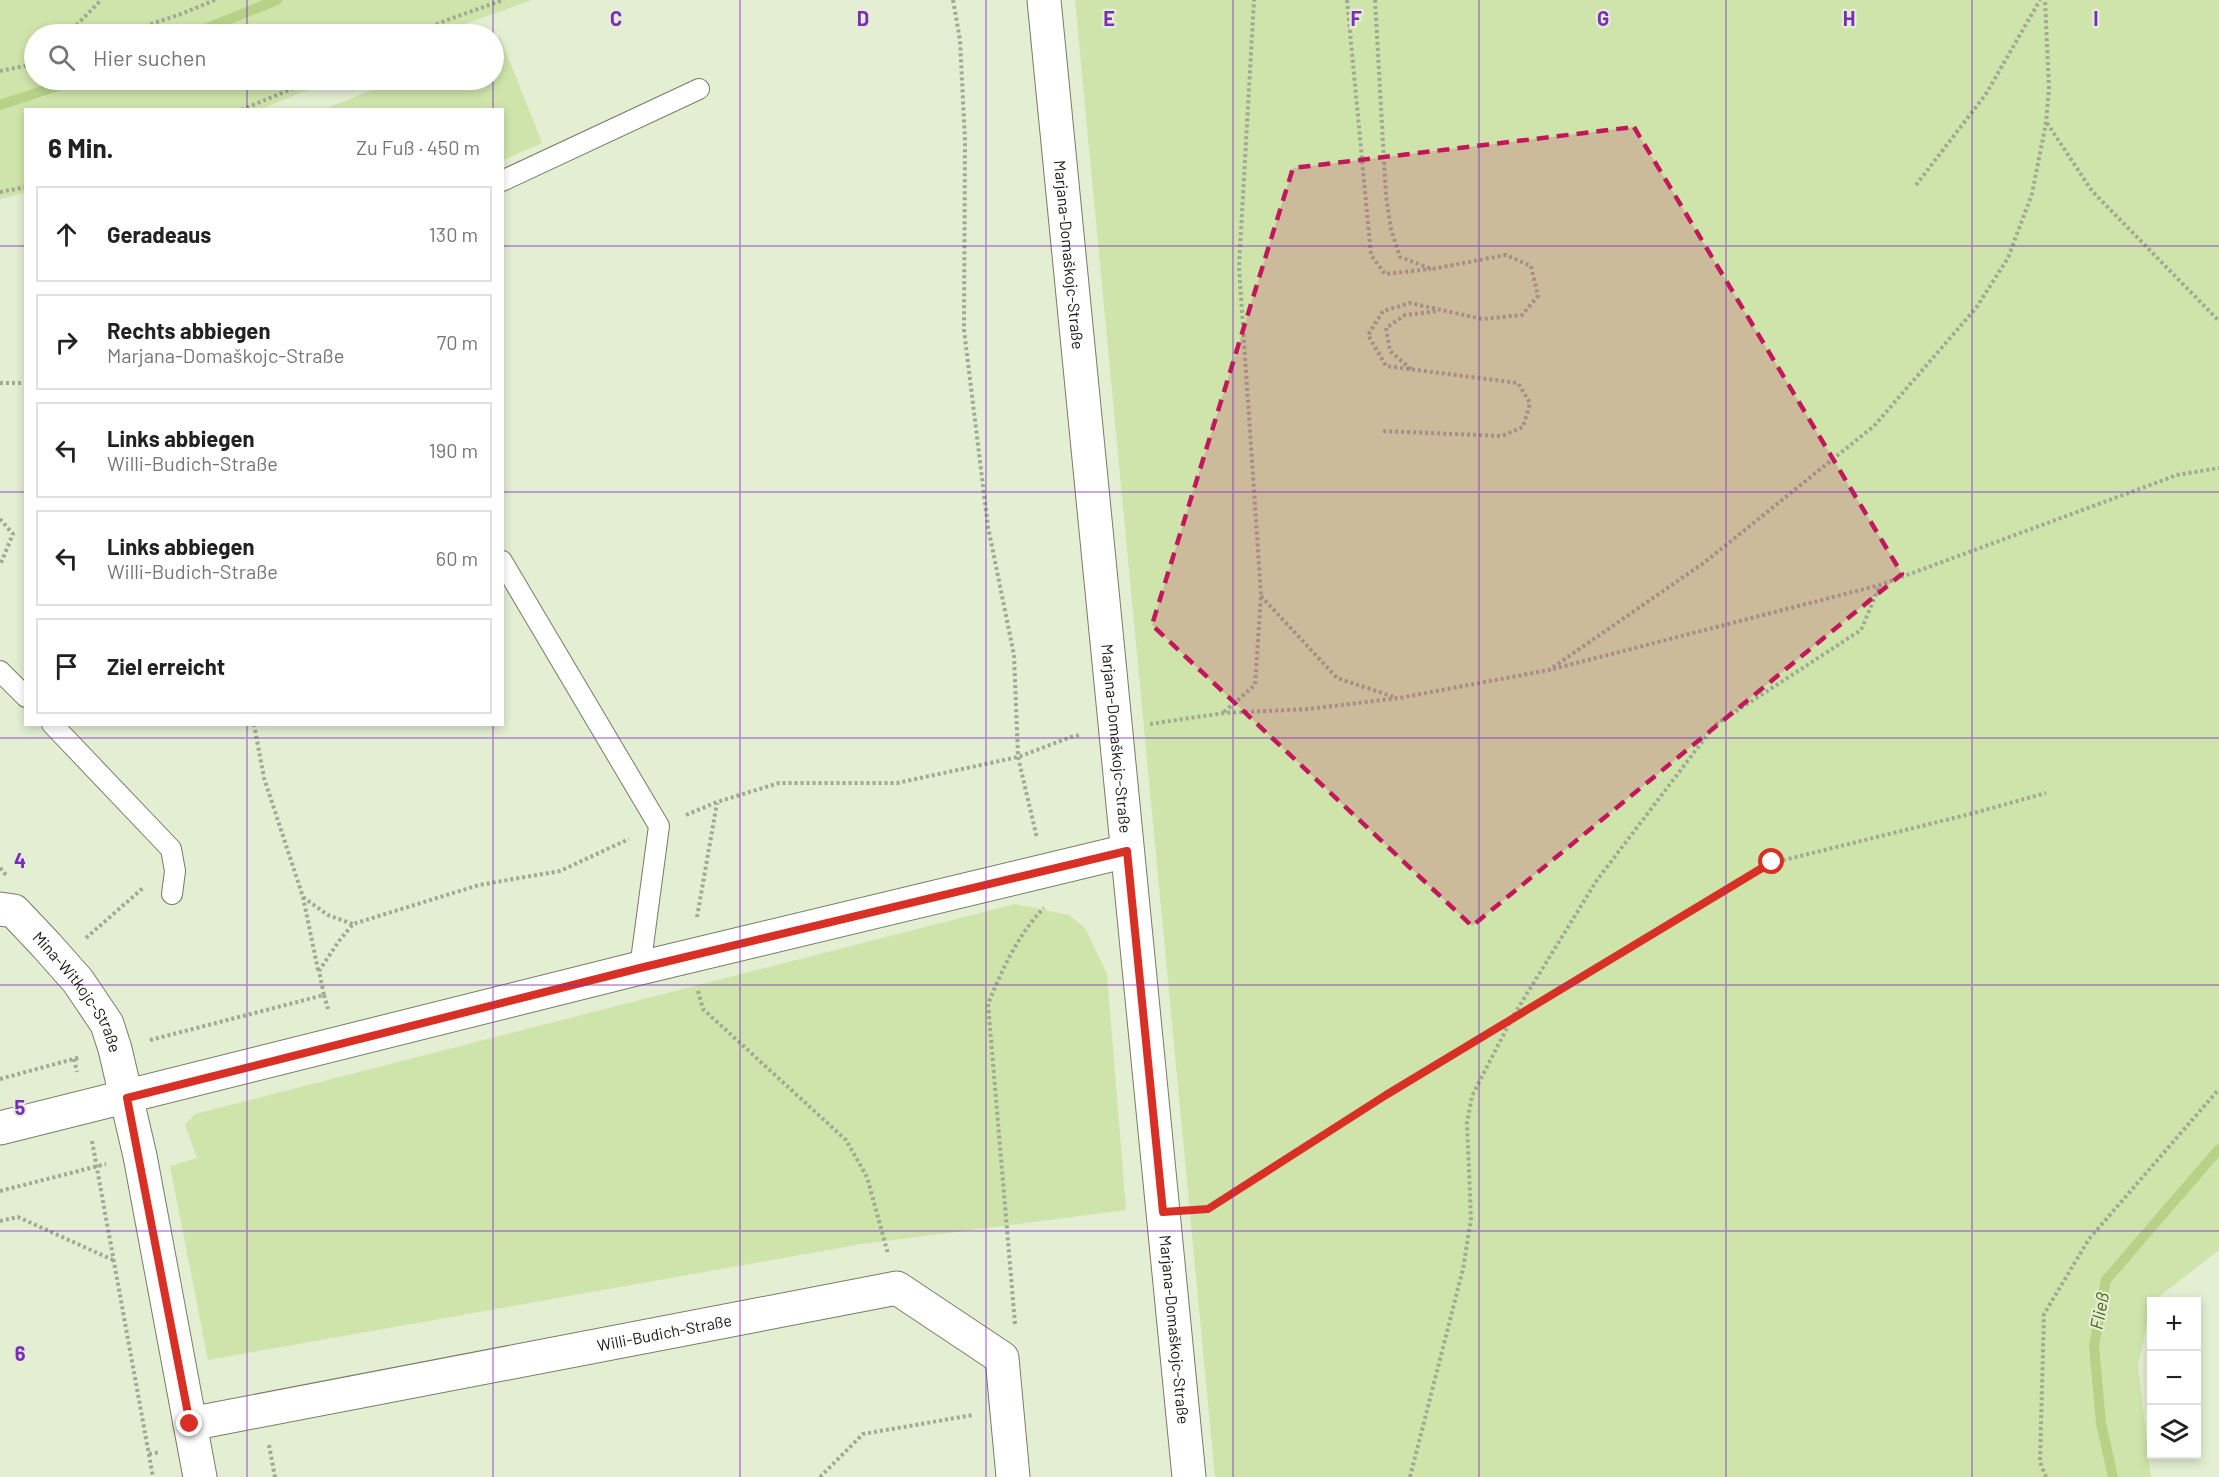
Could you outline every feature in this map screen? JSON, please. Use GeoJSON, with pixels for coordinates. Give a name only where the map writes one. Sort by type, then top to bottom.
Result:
{"type":"FeatureCollection","features":[{"type":"Feature","properties":{"kind":"street","name":"Marjana-Domaškojc-Straße"},"geometry":{"type":"LineString","coordinates":[[1044,0],[1189,1477]]}},
{"type":"Feature","properties":{"kind":"street"},"geometry":{"type":"LineString","coordinates":[[0,1128],[640,968],[1127,851]]}},
{"type":"Feature","properties":{"kind":"street","name":"Mina-Witkojc-Straße"},"geometry":{"type":"LineString","coordinates":[[0,909],[14,911],[47,946],[78,981],[107,1024],[127,1098]]}},
{"type":"Feature","properties":{"kind":"street"},"geometry":{"type":"LineString","coordinates":[[127,1098],[200,1477]]}},
{"type":"Feature","properties":{"kind":"street"},"geometry":{"type":"LineString","coordinates":[[897,1288],[1002,1358],[1013,1477]]}},
{"type":"Feature","properties":{"kind":"street","name":"Willi-Budich-Straße"},"geometry":{"type":"LineString","coordinates":[[190,1424],[897,1288]]}},
{"type":"Feature","properties":{"kind":"lane"},"geometry":{"type":"LineString","coordinates":[[504,180],[699,89]]}},
{"type":"Feature","properties":{"kind":"lane"},"geometry":{"type":"LineString","coordinates":[[504,564],[659,826],[640,968]]}},
{"type":"Feature","properties":{"kind":"lane"},"geometry":{"type":"LineString","coordinates":[[0,671],[24,696]]}},
{"type":"Feature","properties":{"kind":"lane"},"geometry":{"type":"LineString","coordinates":[[53,726],[171,849],[175,870],[172,894]]}},
{"type":"Feature","properties":{"kind":"path"},"geometry":{"type":"LineString","coordinates":[[78,24],[101,0]]}},
{"type":"Feature","properties":{"kind":"path"},"geometry":{"type":"LineString","coordinates":[[152,24],[215,0]]}},
{"type":"Feature","properties":{"kind":"path"},"geometry":{"type":"LineString","coordinates":[[438,24],[502,0]]}},
{"type":"Feature","properties":{"kind":"path"},"geometry":{"type":"LineString","coordinates":[[953,0],[960,40],[965,140],[964,330],[988,527],[1014,655],[1018,758],[1045,870],[1050,902],[1035,917],[1004,964],[988,1004],[1016,1332]]}},
{"type":"Feature","properties":{"kind":"path"},"geometry":{"type":"LineString","coordinates":[[1224,712],[1255,685],[1260,595],[1239,267],[1254,0]]}},
{"type":"Feature","properties":{"kind":"path"},"geometry":{"type":"LineString","coordinates":[[1347,0],[1371,255],[1385,274],[1432,269],[1506,255],[1531,266],[1538,297],[1522,315],[1482,319],[1410,303],[1383,311],[1368,335],[1386,366],[1518,383],[1530,403],[1523,427],[1502,436],[1382,431]]}},
{"type":"Feature","properties":{"kind":"path"},"geometry":{"type":"LineString","coordinates":[[1375,0],[1386,196],[1391,229],[1400,256],[1432,269]]}},
{"type":"Feature","properties":{"kind":"path"},"geometry":{"type":"LineString","coordinates":[[1916,185],[1986,94],[2040,0]]}},
{"type":"Feature","properties":{"kind":"path"},"geometry":{"type":"LineString","coordinates":[[0,70],[24,66]]}},
{"type":"Feature","properties":{"kind":"path"},"geometry":{"type":"LineString","coordinates":[[246,108],[289,90]]}},
{"type":"Feature","properties":{"kind":"path"},"geometry":{"type":"LineString","coordinates":[[2046,123],[2092,191],[2219,321]]}},
{"type":"Feature","properties":{"kind":"path"},"geometry":{"type":"LineString","coordinates":[[0,192],[24,187]]}},
{"type":"Feature","properties":{"kind":"path"},"geometry":{"type":"LineString","coordinates":[[1412,369],[1390,351],[1386,328],[1405,315],[1443,311]]}},
{"type":"Feature","properties":{"kind":"path"},"geometry":{"type":"LineString","coordinates":[[0,383],[24,383]]}},
{"type":"Feature","properties":{"kind":"path"},"geometry":{"type":"LineString","coordinates":[[1549,670],[1880,585],[2177,475],[2219,468]]}},
{"type":"Feature","properties":{"kind":"path"},"geometry":{"type":"LineString","coordinates":[[0,519],[13,534],[0,565]]}},
{"type":"Feature","properties":{"kind":"path"},"geometry":{"type":"LineString","coordinates":[[1410,1477],[1463,1269],[1470,1219],[1467,1122],[1472,1096],[1512,1018],[1598,880],[1715,725],[1861,630],[1880,585]]}},
{"type":"Feature","properties":{"kind":"path"},"geometry":{"type":"LineString","coordinates":[[1260,595],[1337,678],[1399,698]]}},
{"type":"Feature","properties":{"kind":"path"},"geometry":{"type":"LineString","coordinates":[[254,726],[264,778],[303,897],[319,971]]}},
{"type":"Feature","properties":{"kind":"path"},"geometry":{"type":"LineString","coordinates":[[1163,1212],[1208,1209],[1386,1095],[1772,862],[1974,813],[2046,793]]}},
{"type":"Feature","properties":{"kind":"path"},"geometry":{"type":"LineString","coordinates":[[303,897],[328,915],[353,924]]}},
{"type":"Feature","properties":{"kind":"path"},"geometry":{"type":"LineString","coordinates":[[697,987],[703,1009],[846,1140],[867,1177],[897,1288]]}},
{"type":"Feature","properties":{"kind":"path"},"geometry":{"type":"LineString","coordinates":[[74,1059],[86,1108],[153,1477]]}},
{"type":"Feature","properties":{"kind":"path"},"geometry":{"type":"LineString","coordinates":[[2046,1477],[2040,1462],[2044,1314],[2090,1239],[2219,1089]]}},
{"type":"Feature","properties":{"kind":"path"},"geometry":{"type":"LineString","coordinates":[[0,1221],[18,1217],[114,1261]]}},
{"type":"Feature","properties":{"kind":"path"},"geometry":{"type":"LineString","coordinates":[[820,1477],[863,1434],[1006,1410]]}},
{"type":"Feature","properties":{"kind":"path"},"geometry":{"type":"LineString","coordinates":[[269,1443],[275,1477]]}},
{"type":"Feature","properties":{"kind":"highlighted area"},"geometry":{"type":"Polygon","coordinates":[[[1634,127],[1902,574],[1472,926],[1152,625],[1293,168],[1634,127]]]}},
{"type":"Feature","properties":{"kind":"green space"},"geometry":{"type":"Polygon","coordinates":[[[0,0],[532,0],[465,24],[24,24],[24,90],[308,90],[263,108],[24,108],[24,193],[0,199],[0,0]]]}},
{"type":"Feature","properties":{"kind":"green space"},"geometry":{"type":"Polygon","coordinates":[[[1075,0],[2219,0],[2219,1250],[2158,1297],[2147,1297],[2147,1324],[2138,1365],[2147,1459],[2149,1459],[2151,1477],[1215,1477],[1075,0]]]}},
{"type":"Feature","properties":{"kind":"green space"},"geometry":{"type":"Polygon","coordinates":[[[504,47],[542,143],[504,160],[504,108],[327,108],[372,90],[504,90],[504,47]]]}},
{"type":"Feature","properties":{"kind":"green space"},"geometry":{"type":"Polygon","coordinates":[[[1015,904],[1069,915],[1085,928],[1107,974],[1126,1210],[862,1244],[208,1360],[170,1166],[197,1158],[185,1125],[195,1114],[1015,904]]]}},
{"type":"Feature","properties":{"kind":"waterway","name":"Fließ"},"geometry":{"type":"LineString","coordinates":[[217,24],[277,0]]}},
{"type":"Feature","properties":{"kind":"waterway","name":"Fließ"},"geometry":{"type":"LineString","coordinates":[[0,105],[46,90]]}},
{"type":"Feature","properties":{"kind":"waterway","name":"Fließ"},"geometry":{"type":"LineString","coordinates":[[2113,1477],[2101,1423],[2094,1346],[2106,1280],[2219,1149]]}},
{"type":"Feature","properties":{"kind":"route"},"geometry":{"type":"LineString","coordinates":[[190,1424],[127,1098],[640,968],[1127,851],[1163,1212],[1208,1209],[1386,1095],[1772,862]]}}]}
